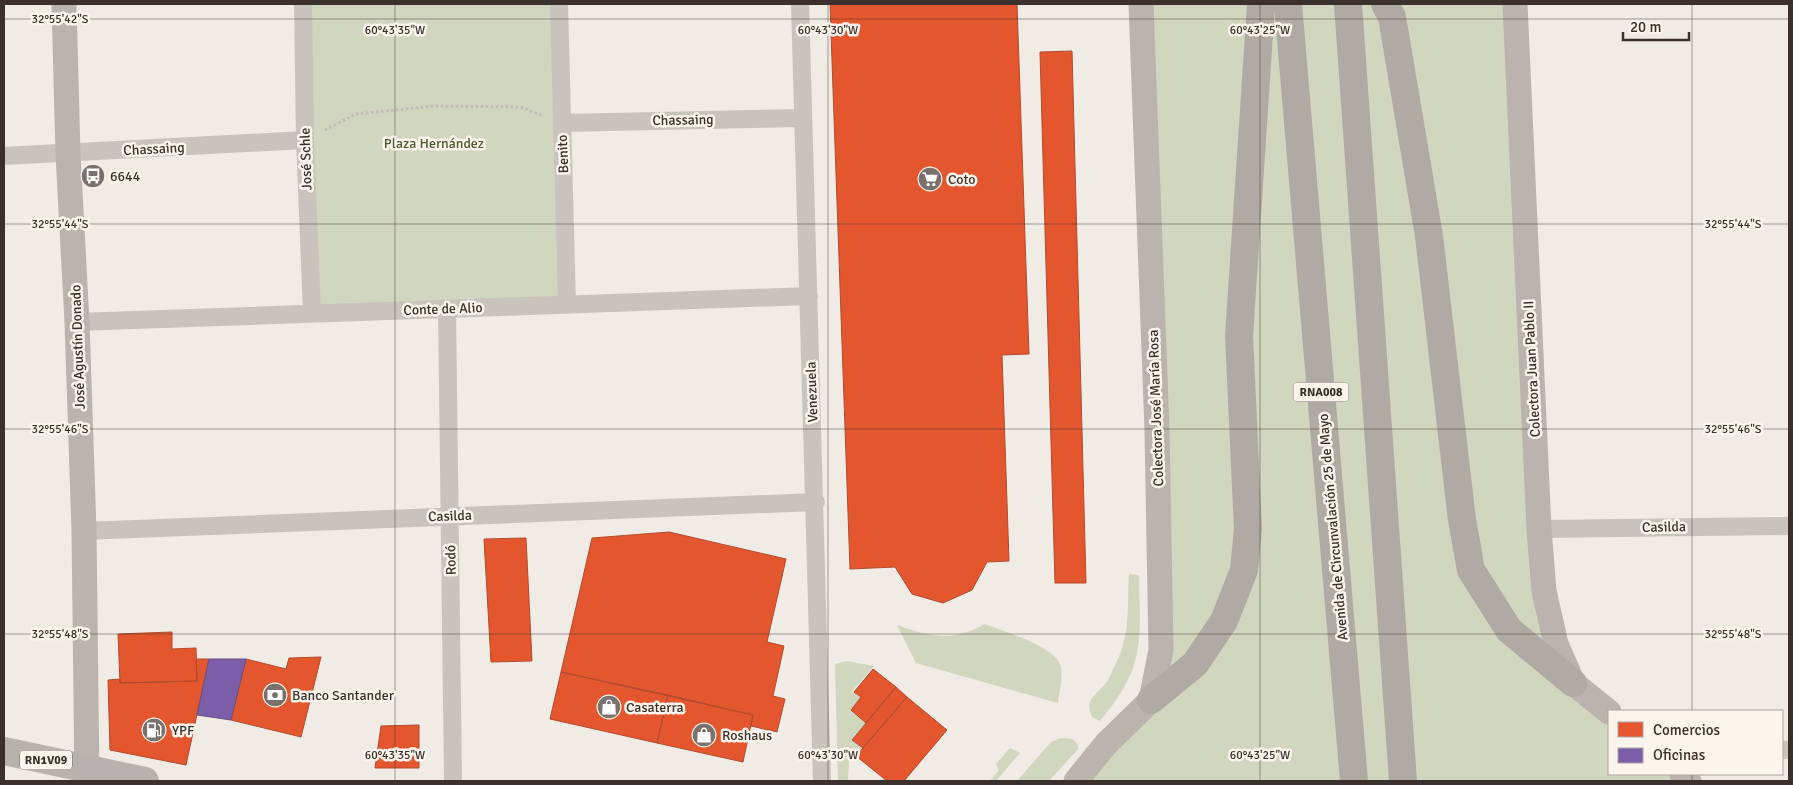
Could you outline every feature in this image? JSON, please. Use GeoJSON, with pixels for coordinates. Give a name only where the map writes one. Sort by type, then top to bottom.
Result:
{"type":"FeatureCollection","features":[{"type":"Feature","properties":{"kind":"highway"},"geometry":{"type":"LineString","coordinates":[[1151,700],[1195,664],[1224,621],[1244,570],[1248,529],[1239,336],[1260,4]]}},
{"type":"Feature","properties":{"kind":"highway","name":"Avenida de Circunvalación 25 de Mayo"},"geometry":{"type":"LineString","coordinates":[[1288,4],[1354,781]]}},
{"type":"Feature","properties":{"kind":"highway"},"geometry":{"type":"LineString","coordinates":[[1348,4],[1403,781]]}},
{"type":"Feature","properties":{"kind":"highway"},"geometry":{"type":"LineString","coordinates":[[1385,4],[1392,17],[1429,236],[1462,520],[1471,570],[1509,630],[1572,683]]}},
{"type":"Feature","properties":{"kind":"main road","name":"José Agustín Donado"},"geometry":{"type":"LineString","coordinates":[[64,4],[68,154],[77,322],[84,531],[88,775]]}},
{"type":"Feature","properties":{"kind":"main road","name":"Colectora José María Rosa"},"geometry":{"type":"LineString","coordinates":[[1141,4],[1162,586],[1161,650],[1151,700]]}},
{"type":"Feature","properties":{"kind":"main road","name":"Colectora Juan Pablo II"},"geometry":{"type":"LineString","coordinates":[[1515,4],[1539,529],[1544,591],[1556,644],[1572,683],[1608,711]]}},
{"type":"Feature","properties":{"kind":"main road"},"geometry":{"type":"LineString","coordinates":[[1076,781],[1106,744],[1151,700]]}},
{"type":"Feature","properties":{"kind":"main road","name":"RN1V09"},"geometry":{"type":"LineString","coordinates":[[4,751],[88,775],[145,781]]}},
{"type":"Feature","properties":{"kind":"street","name":"José Schle"},"geometry":{"type":"LineString","coordinates":[[303,4],[305,140],[312,314]]}},
{"type":"Feature","properties":{"kind":"street","name":"Benito"},"geometry":{"type":"LineString","coordinates":[[559,4],[567,305]]}},
{"type":"Feature","properties":{"kind":"street","name":"Venezuela"},"geometry":{"type":"LineString","coordinates":[[800,4],[816,502],[822,781]]}},
{"type":"Feature","properties":{"kind":"street","name":"Chassaing"},"geometry":{"type":"LineString","coordinates":[[562,123],[803,118]]}},
{"type":"Feature","properties":{"kind":"street","name":"Chassaing"},"geometry":{"type":"LineString","coordinates":[[4,156],[305,140]]}},
{"type":"Feature","properties":{"kind":"street","name":"Conte de Alio"},"geometry":{"type":"LineString","coordinates":[[77,322],[809,296]]}},
{"type":"Feature","properties":{"kind":"street","name":"Rodó"},"geometry":{"type":"LineString","coordinates":[[447,309],[453,781]]}},
{"type":"Feature","properties":{"kind":"street","name":"Casilda"},"geometry":{"type":"LineString","coordinates":[[84,531],[816,502]]}},
{"type":"Feature","properties":{"kind":"street","name":"Casilda"},"geometry":{"type":"LineString","coordinates":[[1539,529],[1789,526]]}},
{"type":"Feature","properties":{"kind":"path"},"geometry":{"type":"LineString","coordinates":[[305,140],[356,114],[434,106],[521,108],[562,123]]}},
{"type":"Feature","properties":{"kind":"green space","name":"Plaza Hernández"},"geometry":{"type":"Polygon","coordinates":[[[303,4],[559,4],[567,305],[312,313],[303,4]]]}},
{"type":"Feature","properties":{"kind":"green space"},"geometry":{"type":"Polygon","coordinates":[[[1141,4],[1515,4],[1556,644],[1608,711],[1608,775],[1683,775],[1689,781],[1076,781],[1151,700],[1141,4]]]}},
{"type":"Feature","properties":{"kind":"green space"},"geometry":{"type":"Polygon","coordinates":[[[1129,574],[1139,575],[1140,618],[1137,652],[1126,684],[1100,721],[1092,717],[1089,706],[1091,699],[1109,678],[1124,643],[1129,574]]]}},
{"type":"Feature","properties":{"kind":"green space"},"geometry":{"type":"Polygon","coordinates":[[[985,624],[1040,646],[1058,660],[1061,667],[1061,680],[1058,703],[916,663],[897,625],[941,636],[973,630],[985,624]]]}},
{"type":"Feature","properties":{"kind":"green space"},"geometry":{"type":"Polygon","coordinates":[[[847,661],[874,666],[852,691],[861,697],[851,710],[866,723],[852,739],[863,748],[849,762],[848,781],[838,781],[835,664],[847,661]]]}},
{"type":"Feature","properties":{"kind":"green space"},"geometry":{"type":"Polygon","coordinates":[[[1061,738],[1073,739],[1078,745],[1078,749],[1049,781],[1017,781],[1051,742],[1061,738]]]}},
{"type":"Feature","properties":{"kind":"green space"},"geometry":{"type":"Polygon","coordinates":[[[1010,748],[1020,753],[996,781],[990,781],[999,770],[996,764],[1010,748]]]}},
{"type":"Feature","properties":{"kind":"building: Comercios","name":"Coto"},"geometry":{"type":"Polygon","coordinates":[[[830,4],[1017,4],[1029,354],[1002,355],[1009,561],[987,562],[972,590],[943,603],[912,594],[895,567],[850,569],[830,4]]]}},
{"type":"Feature","properties":{"kind":"building: Comercios"},"geometry":{"type":"Polygon","coordinates":[[[1072,51],[1086,583],[1055,583],[1040,52],[1072,51]]]}},
{"type":"Feature","properties":{"kind":"building: Comercios"},"geometry":{"type":"Polygon","coordinates":[[[669,532],[786,559],[767,642],[784,646],[773,696],[785,699],[777,732],[751,726],[753,715],[561,672],[592,538],[669,532]]]}},
{"type":"Feature","properties":{"kind":"building: Comercios"},"geometry":{"type":"Polygon","coordinates":[[[526,538],[532,661],[491,662],[484,539],[526,538]]]}},
{"type":"Feature","properties":{"kind":"building: Comercios"},"geometry":{"type":"Polygon","coordinates":[[[172,632],[172,649],[196,648],[197,681],[120,683],[118,634],[172,632]]]}},
{"type":"Feature","properties":{"kind":"building: Comercios","name":"Banco Santander"},"geometry":{"type":"Polygon","coordinates":[[[321,657],[301,737],[231,720],[246,659],[286,669],[289,658],[321,657]]]}},
{"type":"Feature","properties":{"kind":"building: Comercios"},"geometry":{"type":"Polygon","coordinates":[[[196,659],[209,659],[186,765],[110,750],[108,680],[120,679],[120,683],[197,681],[196,659]]]}},
{"type":"Feature","properties":{"kind":"building: Comercios"},"geometry":{"type":"Polygon","coordinates":[[[873,669],[896,687],[866,723],[851,710],[861,697],[854,692],[873,669]]]}},
{"type":"Feature","properties":{"kind":"building: Comercios","name":"Casaterra"},"geometry":{"type":"Polygon","coordinates":[[[561,672],[668,695],[657,743],[550,719],[561,672]]]}},
{"type":"Feature","properties":{"kind":"building: Comercios"},"geometry":{"type":"Polygon","coordinates":[[[896,687],[907,697],[863,748],[852,740],[896,687]]]}},
{"type":"Feature","properties":{"kind":"building: Comercios","name":"Roshaus"},"geometry":{"type":"Polygon","coordinates":[[[668,695],[753,715],[743,762],[657,743],[668,695]]]}},
{"type":"Feature","properties":{"kind":"building: Comercios"},"geometry":{"type":"Polygon","coordinates":[[[907,697],[947,730],[904,781],[887,781],[856,756],[907,697]]]}},
{"type":"Feature","properties":{"kind":"building: Comercios"},"geometry":{"type":"Polygon","coordinates":[[[419,725],[419,768],[375,768],[381,726],[419,725]]]}},
{"type":"Feature","properties":{"kind":"building: Oficinas"},"geometry":{"type":"Polygon","coordinates":[[[209,659],[246,659],[231,720],[197,715],[209,659]]]}},
{"type":"Feature","properties":{"kind":"place","name":"6644"},"geometry":{"type":"Point","coordinates":[93,176]}},
{"type":"Feature","properties":{"kind":"place","name":"Coto"},"geometry":{"type":"Point","coordinates":[930,179]}},
{"type":"Feature","properties":{"kind":"place","name":"Banco Santander"},"geometry":{"type":"Point","coordinates":[275,695]}},
{"type":"Feature","properties":{"kind":"place","name":"Casaterra"},"geometry":{"type":"Point","coordinates":[609,707]}},
{"type":"Feature","properties":{"kind":"place","name":"YPF"},"geometry":{"type":"Point","coordinates":[154,730]}},
{"type":"Feature","properties":{"kind":"place","name":"Roshaus"},"geometry":{"type":"Point","coordinates":[704,735]}}]}
